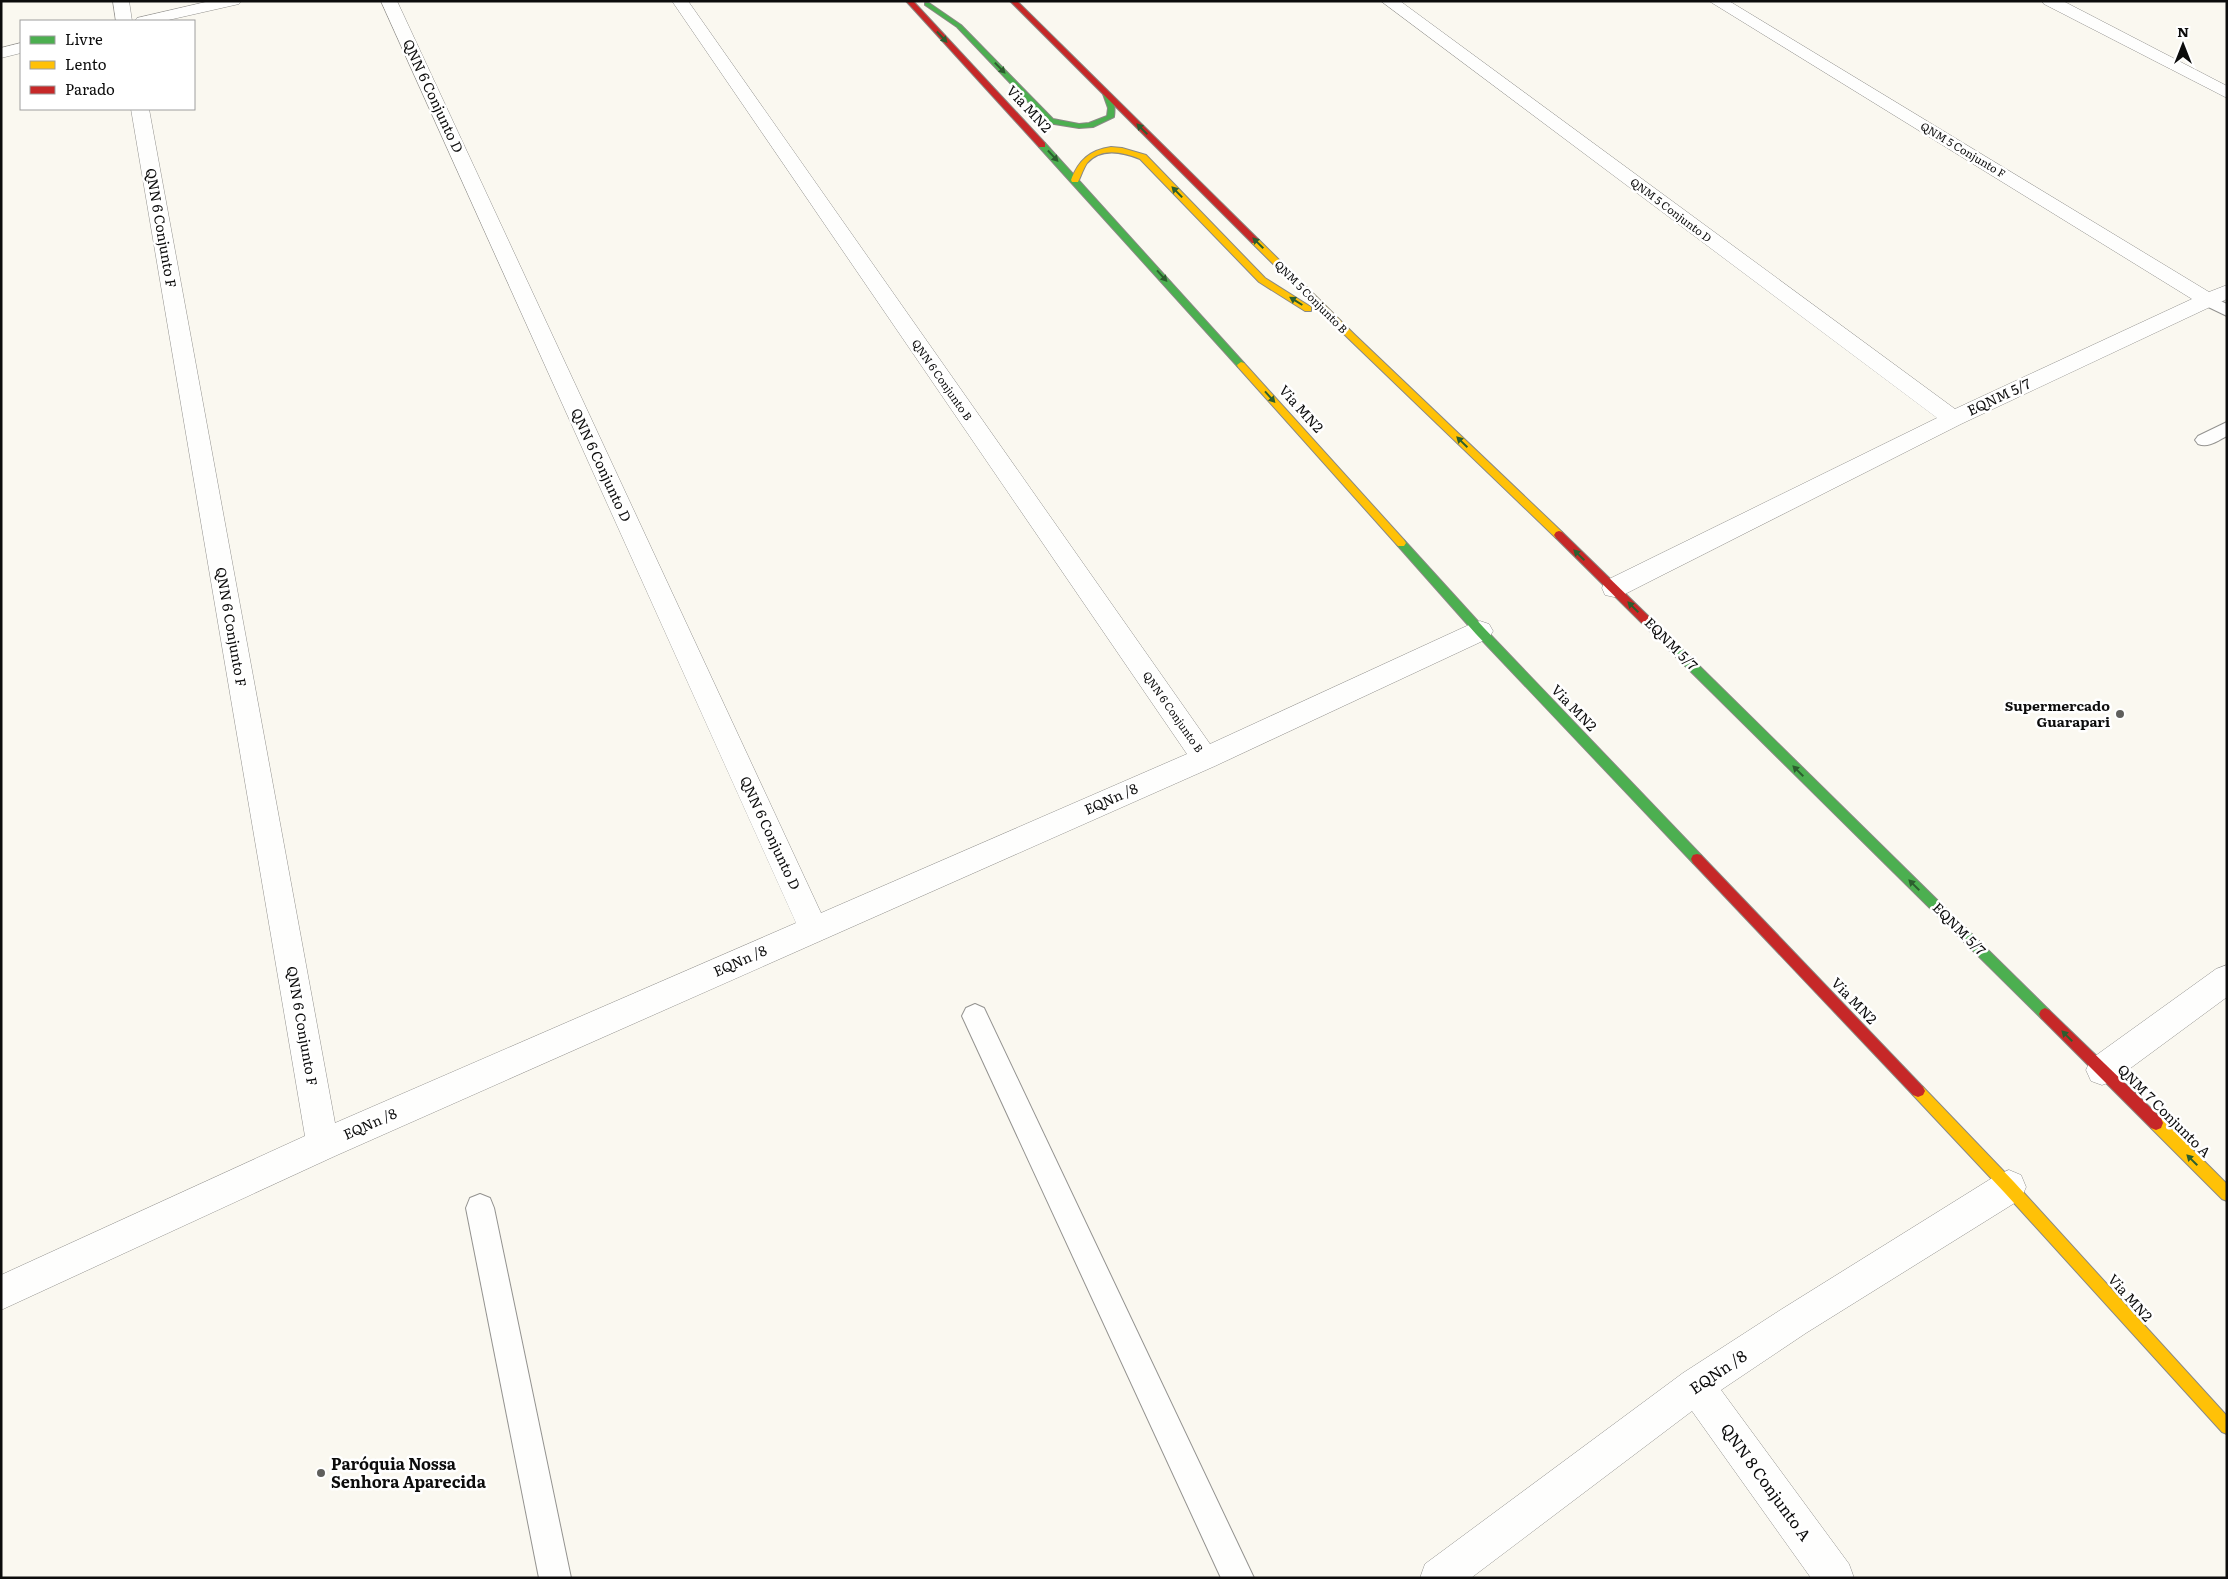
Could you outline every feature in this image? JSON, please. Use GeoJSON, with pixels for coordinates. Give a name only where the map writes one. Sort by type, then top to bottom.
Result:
{"type":"FeatureCollection","features":[{"type":"Feature","properties":{"kind":"main road","name":"Via MN2"},"geometry":{"type":"LineString","coordinates":[[909,1],[1075,180],[1480,631],[2009,1187],[2227,1427]]}},
{"type":"Feature","properties":{"kind":"main road"},"geometry":{"type":"LineString","coordinates":[[924,1],[959,26],[1051,121],[1079,126],[1090,125],[1110,117],[1112,108],[1107,94]]}},
{"type":"Feature","properties":{"kind":"main road","name":"QNM 5 Conjunto B"},"geometry":{"type":"LineString","coordinates":[[1012,1],[1352,337],[1614,588]]}},
{"type":"Feature","properties":{"kind":"main road"},"geometry":{"type":"LineString","coordinates":[[1075,180],[1077,169],[1085,158],[1102,151],[1134,152],[1143,157],[1262,280],[1352,337]]}},
{"type":"Feature","properties":{"kind":"main road","name":"EQNM 5/7"},"geometry":{"type":"LineString","coordinates":[[1614,588],[2102,1070]]}},
{"type":"Feature","properties":{"kind":"main road","name":"QNM 7 Conjunto A"},"geometry":{"type":"LineString","coordinates":[[2102,1070],[2227,1194]]}},
{"type":"Feature","properties":{"kind":"street"},"geometry":{"type":"LineString","coordinates":[[121,1],[124,20]]}},
{"type":"Feature","properties":{"kind":"street"},"geometry":{"type":"LineString","coordinates":[[148,20],[233,1]]}},
{"type":"Feature","properties":{"kind":"street","name":"QNN 6 Conjunto D"},"geometry":{"type":"LineString","coordinates":[[389,1],[813,928]]}},
{"type":"Feature","properties":{"kind":"street","name":"QNN 6 Conjunto B"},"geometry":{"type":"LineString","coordinates":[[680,1],[1205,758]]}},
{"type":"Feature","properties":{"kind":"street","name":"QNM 5 Conjunto D"},"geometry":{"type":"LineString","coordinates":[[1389,1],[1952,419]]}},
{"type":"Feature","properties":{"kind":"street","name":"QNM 5 Conjunto F"},"geometry":{"type":"LineString","coordinates":[[1717,1],[2221,300]]}},
{"type":"Feature","properties":{"kind":"street"},"geometry":{"type":"LineString","coordinates":[[2050,1],[2227,93]]}},
{"type":"Feature","properties":{"kind":"street"},"geometry":{"type":"LineString","coordinates":[[1,53],[20,48]]}},
{"type":"Feature","properties":{"kind":"street","name":"QNN 6 Conjunto F"},"geometry":{"type":"LineString","coordinates":[[140,110],[323,1145]]}},
{"type":"Feature","properties":{"kind":"street","name":"EQNM 5/7"},"geometry":{"type":"LineString","coordinates":[[1614,588],[1952,419],[2221,300]]}},
{"type":"Feature","properties":{"kind":"street","name":"EQNn /8"},"geometry":{"type":"LineString","coordinates":[[1,1293],[323,1145],[813,928],[1205,758],[1480,631]]}},
{"type":"Feature","properties":{"kind":"street"},"geometry":{"type":"LineString","coordinates":[[2102,1070],[2227,979]]}},
{"type":"Feature","properties":{"kind":"street","name":"EQNn /8"},"geometry":{"type":"LineString","coordinates":[[1439,1578],[1696,1386],[1794,1321],[2009,1187]]}},
{"type":"Feature","properties":{"kind":"street","name":"QNN 8 Conjunto A"},"geometry":{"type":"LineString","coordinates":[[1696,1386],[1835,1578]]}},
{"type":"Feature","properties":{"kind":"lane"},"geometry":{"type":"LineString","coordinates":[[2204,440],[2227,428]]}},
{"type":"Feature","properties":{"kind":"lane"},"geometry":{"type":"LineString","coordinates":[[975,1016],[1238,1578]]}},
{"type":"Feature","properties":{"kind":"lane"},"geometry":{"type":"LineString","coordinates":[[480,1208],[555,1578]]}},
{"type":"Feature","properties":{"kind":"traffic: fast"},"geometry":{"type":"LineString","coordinates":[[927,4],[959,26],[1051,121],[1079,126],[1090,125],[1110,117],[1112,108],[1107,94]]}},
{"type":"Feature","properties":{"kind":"traffic: fast"},"geometry":{"type":"LineString","coordinates":[[1042,145],[1241,365]]}},
{"type":"Feature","properties":{"kind":"traffic: fast"},"geometry":{"type":"LineString","coordinates":[[1401,543],[1480,631],[1697,859]]}},
{"type":"Feature","properties":{"kind":"traffic: fast"},"geometry":{"type":"LineString","coordinates":[[1673,647],[2045,1014]]}},
{"type":"Feature","properties":{"kind":"traffic: slow"},"geometry":{"type":"LineString","coordinates":[[1075,180],[1086,160],[1093,154],[1102,151],[1122,150],[1143,157],[1262,280],[1308,309]]}},
{"type":"Feature","properties":{"kind":"traffic: slow"},"geometry":{"type":"LineString","coordinates":[[1255,241],[1352,337],[1559,535]]}},
{"type":"Feature","properties":{"kind":"traffic: slow"},"geometry":{"type":"LineString","coordinates":[[1241,365],[1401,543]]}},
{"type":"Feature","properties":{"kind":"traffic: slow"},"geometry":{"type":"LineString","coordinates":[[1918,1091],[2009,1187],[2227,1427]]}},
{"type":"Feature","properties":{"kind":"traffic: slow"},"geometry":{"type":"LineString","coordinates":[[2156,1123],[2227,1194]]}},
{"type":"Feature","properties":{"kind":"traffic: jam"},"geometry":{"type":"LineString","coordinates":[[909,1],[1042,145]]}},
{"type":"Feature","properties":{"kind":"traffic: jam"},"geometry":{"type":"LineString","coordinates":[[1013,1],[1255,241]]}},
{"type":"Feature","properties":{"kind":"traffic: jam"},"geometry":{"type":"LineString","coordinates":[[1559,535],[1673,647]]}},
{"type":"Feature","properties":{"kind":"traffic: jam"},"geometry":{"type":"LineString","coordinates":[[1697,859],[1918,1091]]}},
{"type":"Feature","properties":{"kind":"traffic: jam"},"geometry":{"type":"LineString","coordinates":[[2045,1014],[2156,1123]]}},
{"type":"Feature","properties":{"kind":"place","name":"Supermercado Guarapari"},"geometry":{"type":"Point","coordinates":[2120,714]}},
{"type":"Feature","properties":{"kind":"place","name":"Paróquia Nossa Senhora Aparecida"},"geometry":{"type":"Point","coordinates":[321,1473]}}]}
